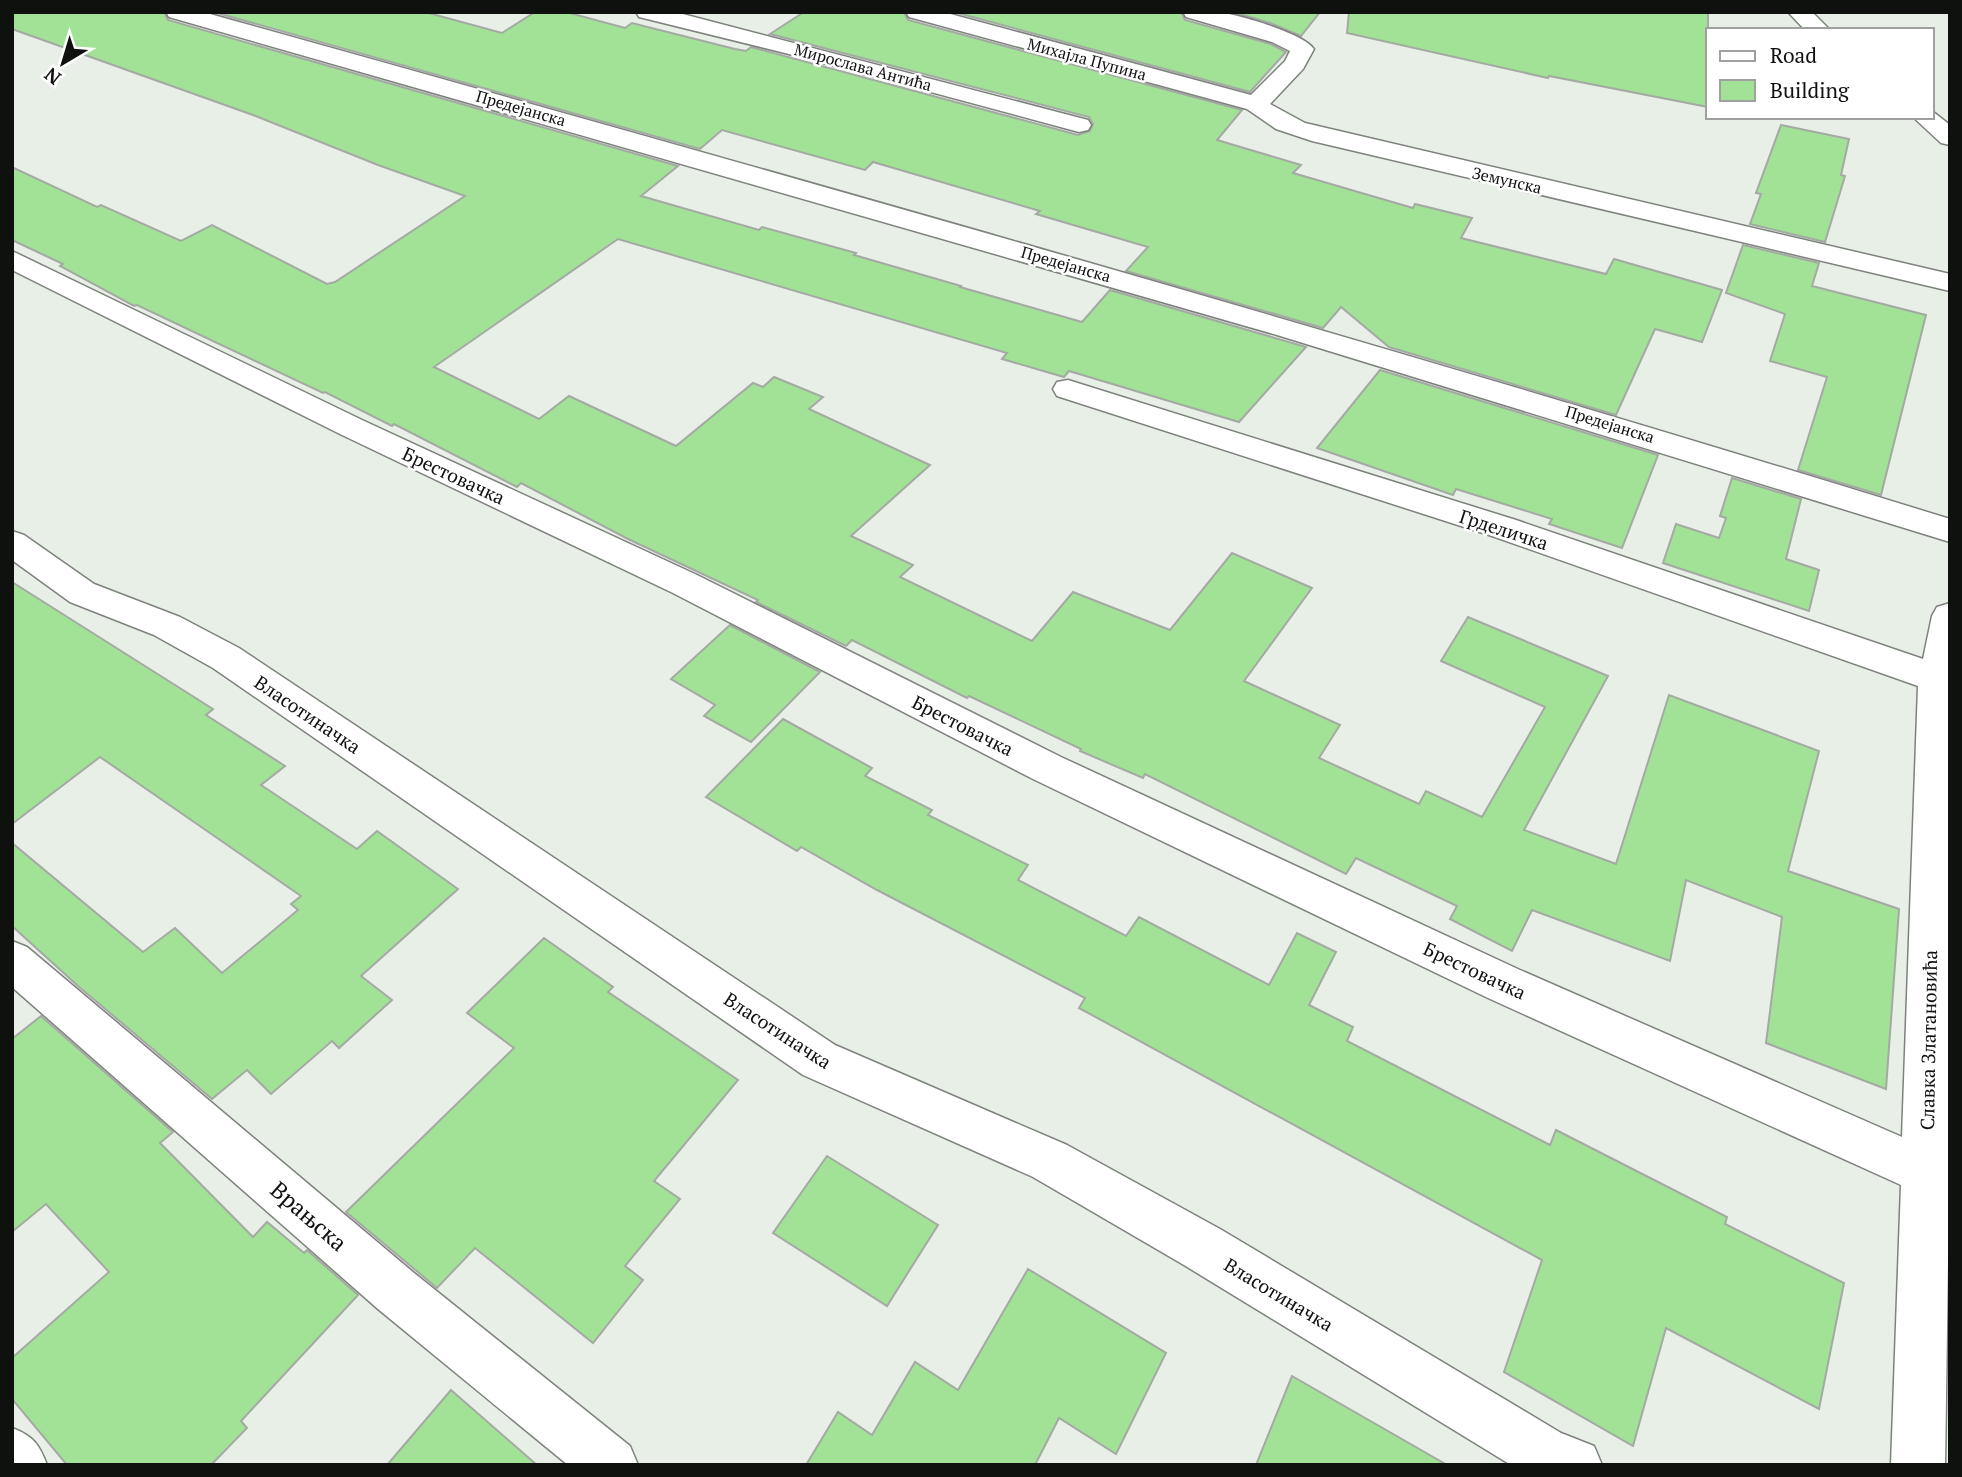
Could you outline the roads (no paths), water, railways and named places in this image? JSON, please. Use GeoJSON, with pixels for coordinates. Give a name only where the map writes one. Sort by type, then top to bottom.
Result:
{"type":"FeatureCollection","features":[{"type":"Feature","properties":{"kind":"street","name":"Предејанска"},"geometry":{"type":"LineString","coordinates":[[177,12],[733,168],[1381,356],[1642,433],[1950,531]]}},
{"type":"Feature","properties":{"kind":"street","name":"Мирослава Антића"},"geometry":{"type":"LineString","coordinates":[[647,12],[805,51],[1079,125]]}},
{"type":"Feature","properties":{"kind":"street","name":"Михајла Пупина"},"geometry":{"type":"LineString","coordinates":[[917,12],[1256,104]]}},
{"type":"Feature","properties":{"kind":"street"},"geometry":{"type":"LineString","coordinates":[[1194,12],[1280,37],[1303,49],[1295,64],[1256,104]]}},
{"type":"Feature","properties":{"kind":"street"},"geometry":{"type":"LineString","coordinates":[[1799,12],[1817,28]]}},
{"type":"Feature","properties":{"kind":"street","name":"Земунска"},"geometry":{"type":"LineString","coordinates":[[1256,104],[1265,114],[1344,142],[1950,283]]}},
{"type":"Feature","properties":{"kind":"street"},"geometry":{"type":"LineString","coordinates":[[1927,119],[1950,138]]}},
{"type":"Feature","properties":{"kind":"street","name":"Брестовачка"},"geometry":{"type":"LineString","coordinates":[[12,259],[351,427],[685,583],[1047,768],[1504,984],[1924,1171]]}},
{"type":"Feature","properties":{"kind":"street","name":"Грделичка"},"geometry":{"type":"LineString","coordinates":[[1068,390],[1195,428],[1687,588],[1937,678]]}},
{"type":"Feature","properties":{"kind":"street","name":"Власотиначка"},"geometry":{"type":"LineString","coordinates":[[12,543],[82,593],[167,625],[226,658],[819,1060],[1050,1161],[1202,1247],[1549,1457],[1575,1465]]}},
{"type":"Feature","properties":{"kind":"street","name":"Славка Златановића"},"geometry":{"type":"LineString","coordinates":[[1919,1465],[1937,678],[1950,616]]}},
{"type":"Feature","properties":{"kind":"street","name":"Врањска"},"geometry":{"type":"LineString","coordinates":[[12,960],[396,1291],[611,1465]]}},
{"type":"Feature","properties":{"kind":"street"},"geometry":{"type":"LineString","coordinates":[[12,1455],[20,1465]]}}]}
